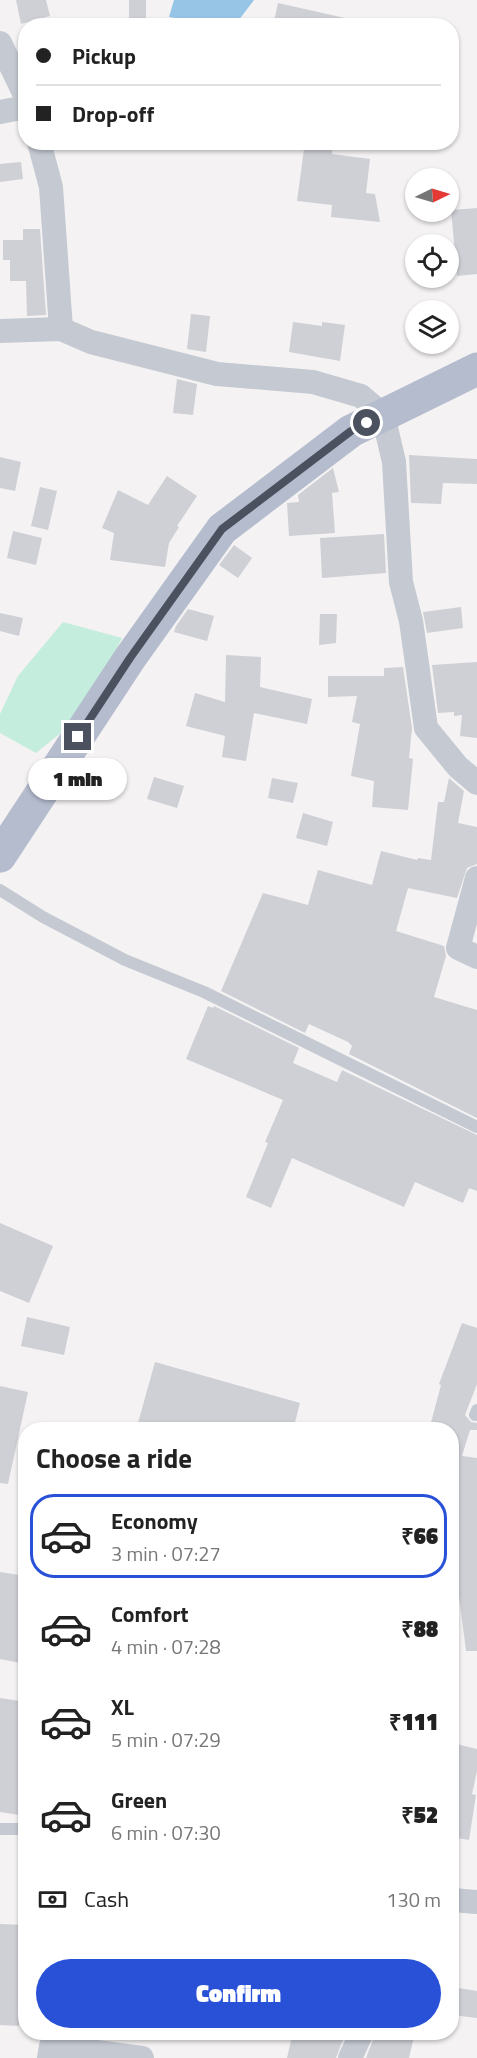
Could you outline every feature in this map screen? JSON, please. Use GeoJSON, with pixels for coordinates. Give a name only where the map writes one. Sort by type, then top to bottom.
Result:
{"type":"FeatureCollection","features":[{"type":"Feature","properties":{"kind":"main road"},"geometry":{"type":"LineString","coordinates":[[0,856],[130,658],[222,529],[351,431],[477,369]]}},
{"type":"Feature","properties":{"kind":"street"},"geometry":{"type":"LineString","coordinates":[[0,44],[18,81]]}},
{"type":"Feature","properties":{"kind":"street"},"geometry":{"type":"LineString","coordinates":[[0,112],[18,108]]}},
{"type":"Feature","properties":{"kind":"street"},"geometry":{"type":"LineString","coordinates":[[41,150],[51,187],[61,329]]}},
{"type":"Feature","properties":{"kind":"street"},"geometry":{"type":"LineString","coordinates":[[0,331],[61,329],[91,342],[217,374],[313,382],[361,396],[383,415],[394,462],[401,582],[411,621],[426,728],[458,767],[477,783]]}},
{"type":"Feature","properties":{"kind":"street"},"geometry":{"type":"LineString","coordinates":[[477,878],[458,948],[477,957]]}},
{"type":"Feature","properties":{"kind":"street"},"geometry":{"type":"LineString","coordinates":[[459,1901],[477,1902]]}},
{"type":"Feature","properties":{"kind":"street"},"geometry":{"type":"LineString","coordinates":[[350,2058],[358,2040]]}},
{"type":"Feature","properties":{"kind":"street"},"geometry":{"type":"LineString","coordinates":[[49,2058],[51,2046],[142,2058]]}},
{"type":"Feature","properties":{"kind":"lane"},"geometry":{"type":"LineString","coordinates":[[0,890],[125,960],[204,993],[477,1127]]}},
{"type":"Feature","properties":{"kind":"lane"},"geometry":{"type":"LineString","coordinates":[[0,1829],[18,1828]]}},
{"type":"Feature","properties":{"kind":"green space"},"geometry":{"type":"Polygon","coordinates":[[[63,622],[122,638],[83,715],[36,753],[0,733],[0,714],[18,676],[63,622]]]}},
{"type":"Feature","properties":{"kind":"water"},"geometry":{"type":"Polygon","coordinates":[[[174,0],[254,0],[240,18],[169,17],[174,0]]]}},
{"type":"Feature","properties":{"kind":"building"},"geometry":{"type":"Polygon","coordinates":[[[16,0],[46,0],[50,16],[20,18],[16,0]]]}},
{"type":"Feature","properties":{"kind":"building"},"geometry":{"type":"Polygon","coordinates":[[[129,0],[146,0],[146,18],[129,18],[129,0]]]}},
{"type":"Feature","properties":{"kind":"building"},"geometry":{"type":"Polygon","coordinates":[[[278,3],[345,18],[275,18],[278,3]]]}},
{"type":"Feature","properties":{"kind":"building"},"geometry":{"type":"Polygon","coordinates":[[[304,150],[332,150],[332,154],[370,159],[366,193],[375,194],[380,222],[331,217],[332,205],[297,201],[304,150]]]}},
{"type":"Feature","properties":{"kind":"building"},"geometry":{"type":"Polygon","coordinates":[[[21,162],[23,179],[0,182],[0,164],[21,162]]]}},
{"type":"Feature","properties":{"kind":"building"},"geometry":{"type":"Polygon","coordinates":[[[477,208],[477,274],[459,276],[459,234],[453,234],[452,222],[459,222],[459,209],[477,208]]]}},
{"type":"Feature","properties":{"kind":"building"},"geometry":{"type":"Polygon","coordinates":[[[23,229],[40,229],[46,315],[27,316],[26,281],[10,281],[10,260],[3,260],[3,240],[23,240],[23,229]]]}},
{"type":"Feature","properties":{"kind":"building"},"geometry":{"type":"Polygon","coordinates":[[[191,314],[210,316],[206,352],[187,349],[191,314]]]}},
{"type":"Feature","properties":{"kind":"building"},"geometry":{"type":"Polygon","coordinates":[[[293,322],[322,326],[322,322],[345,325],[340,361],[289,352],[293,322]]]}},
{"type":"Feature","properties":{"kind":"building"},"geometry":{"type":"Polygon","coordinates":[[[177,379],[197,384],[193,415],[173,413],[177,379]]]}},
{"type":"Feature","properties":{"kind":"building"},"geometry":{"type":"Polygon","coordinates":[[[409,455],[477,459],[477,484],[443,483],[441,504],[411,503],[409,455]]]}},
{"type":"Feature","properties":{"kind":"building"},"geometry":{"type":"Polygon","coordinates":[[[0,457],[21,462],[15,491],[0,488],[0,457]]]}},
{"type":"Feature","properties":{"kind":"building"},"geometry":{"type":"Polygon","coordinates":[[[333,468],[339,492],[332,493],[335,533],[289,536],[287,503],[299,502],[298,495],[333,468]]]}},
{"type":"Feature","properties":{"kind":"building"},"geometry":{"type":"Polygon","coordinates":[[[167,476],[197,496],[177,526],[179,527],[169,543],[165,567],[110,560],[114,533],[102,528],[118,490],[148,505],[167,476]]]}},
{"type":"Feature","properties":{"kind":"building"},"geometry":{"type":"Polygon","coordinates":[[[40,487],[57,491],[48,530],[31,526],[40,487]]]}},
{"type":"Feature","properties":{"kind":"building"},"geometry":{"type":"Polygon","coordinates":[[[13,531],[42,538],[36,565],[7,558],[13,531]]]}},
{"type":"Feature","properties":{"kind":"building"},"geometry":{"type":"Polygon","coordinates":[[[384,534],[386,573],[322,578],[320,538],[384,534]]]}},
{"type":"Feature","properties":{"kind":"building"},"geometry":{"type":"Polygon","coordinates":[[[234,545],[252,558],[238,578],[219,565],[234,545]]]}},
{"type":"Feature","properties":{"kind":"building"},"geometry":{"type":"Polygon","coordinates":[[[461,607],[463,628],[427,633],[423,612],[461,607]]]}},
{"type":"Feature","properties":{"kind":"building"},"geometry":{"type":"Polygon","coordinates":[[[188,609],[214,616],[207,641],[174,632],[188,609]]]}},
{"type":"Feature","properties":{"kind":"building"},"geometry":{"type":"Polygon","coordinates":[[[0,613],[23,618],[19,636],[0,631],[0,613]]]}},
{"type":"Feature","properties":{"kind":"building"},"geometry":{"type":"Polygon","coordinates":[[[320,614],[337,614],[336,643],[319,645],[320,614]]]}},
{"type":"Feature","properties":{"kind":"building"},"geometry":{"type":"Polygon","coordinates":[[[226,655],[261,657],[260,687],[312,699],[307,724],[254,713],[246,761],[222,757],[225,736],[186,726],[195,693],[225,702],[226,655]]]}},
{"type":"Feature","properties":{"kind":"building"},"geometry":{"type":"Polygon","coordinates":[[[477,662],[477,738],[460,736],[462,715],[454,716],[454,712],[438,713],[432,665],[477,662]]]}},
{"type":"Feature","properties":{"kind":"building"},"geometry":{"type":"Polygon","coordinates":[[[403,667],[412,728],[409,758],[413,759],[408,810],[372,807],[374,781],[351,776],[360,724],[352,722],[357,696],[328,697],[328,676],[384,676],[384,668],[403,667]]]}},
{"type":"Feature","properties":{"kind":"building"},"geometry":{"type":"Polygon","coordinates":[[[154,777],[184,786],[177,808],[147,799],[154,777]]]}},
{"type":"Feature","properties":{"kind":"building"},"geometry":{"type":"Polygon","coordinates":[[[272,778],[298,783],[293,803],[268,798],[272,778]]]}},
{"type":"Feature","properties":{"kind":"building"},"geometry":{"type":"Polygon","coordinates":[[[449,778],[464,791],[458,823],[477,827],[477,864],[467,868],[457,898],[408,888],[396,931],[444,946],[446,956],[434,997],[477,1010],[477,1118],[349,1054],[352,1046],[348,1042],[309,1024],[305,1033],[221,991],[263,893],[308,905],[318,870],[372,885],[381,851],[417,860],[418,858],[431,860],[438,802],[444,802],[449,778]]]}},
{"type":"Feature","properties":{"kind":"building"},"geometry":{"type":"Polygon","coordinates":[[[303,813],[333,822],[327,846],[296,838],[303,813]]]}},
{"type":"Feature","properties":{"kind":"building"},"geometry":{"type":"Polygon","coordinates":[[[208,1006],[213,1008],[214,1006],[299,1048],[293,1063],[337,1082],[342,1070],[477,1135],[477,1191],[469,1188],[463,1203],[415,1182],[404,1207],[292,1158],[271,1208],[246,1197],[268,1143],[265,1142],[283,1100],[186,1059],[208,1006]]]}},
{"type":"Feature","properties":{"kind":"building"},"geometry":{"type":"Polygon","coordinates":[[[0,1223],[53,1246],[29,1303],[0,1291],[0,1223]]]}},
{"type":"Feature","properties":{"kind":"building"},"geometry":{"type":"Polygon","coordinates":[[[27,1317],[70,1327],[64,1355],[21,1346],[27,1317]]]}},
{"type":"Feature","properties":{"kind":"building"},"geometry":{"type":"Polygon","coordinates":[[[462,1323],[477,1328],[477,1384],[465,1415],[471,1422],[477,1423],[477,1430],[470,1430],[462,1456],[477,1458],[477,1651],[466,1651],[459,1596],[459,1422],[431,1422],[441,1385],[439,1384],[462,1323]]]}},
{"type":"Feature","properties":{"kind":"building"},"geometry":{"type":"Polygon","coordinates":[[[155,1362],[300,1403],[295,1422],[138,1422],[155,1362]]]}},
{"type":"Feature","properties":{"kind":"building"},"geometry":{"type":"Polygon","coordinates":[[[0,1386],[28,1392],[21,1422],[18,1422],[18,1438],[8,1484],[0,1483],[0,1386]]]}},
{"type":"Feature","properties":{"kind":"building"},"geometry":{"type":"Polygon","coordinates":[[[0,1572],[18,1575],[18,1662],[0,1659],[0,1572]]]}},
{"type":"Feature","properties":{"kind":"building"},"geometry":{"type":"Polygon","coordinates":[[[0,1698],[18,1701],[18,1815],[0,1812],[0,1698]]]}},
{"type":"Feature","properties":{"kind":"building"},"geometry":{"type":"Polygon","coordinates":[[[459,1745],[477,1749],[477,1771],[472,1794],[476,1795],[469,1840],[459,1838],[459,1745]]]}},
{"type":"Feature","properties":{"kind":"building"},"geometry":{"type":"Polygon","coordinates":[[[0,1924],[18,1925],[18,2026],[0,2025],[0,1924]]]}},
{"type":"Feature","properties":{"kind":"building"},"geometry":{"type":"Polygon","coordinates":[[[459,1988],[477,1991],[477,2018],[459,2016],[459,1988]]]}},
{"type":"Feature","properties":{"kind":"building"},"geometry":{"type":"Polygon","coordinates":[[[291,2040],[343,2040],[336,2058],[287,2058],[291,2040]]]}},
{"type":"Feature","properties":{"kind":"building"},"geometry":{"type":"Polygon","coordinates":[[[373,2040],[413,2040],[409,2058],[366,2058],[373,2040]]]}},
{"type":"Feature","properties":{"kind":"route"},"geometry":{"type":"LineString","coordinates":[[78,737],[130,658],[222,529],[351,431],[367,423]]}}]}
